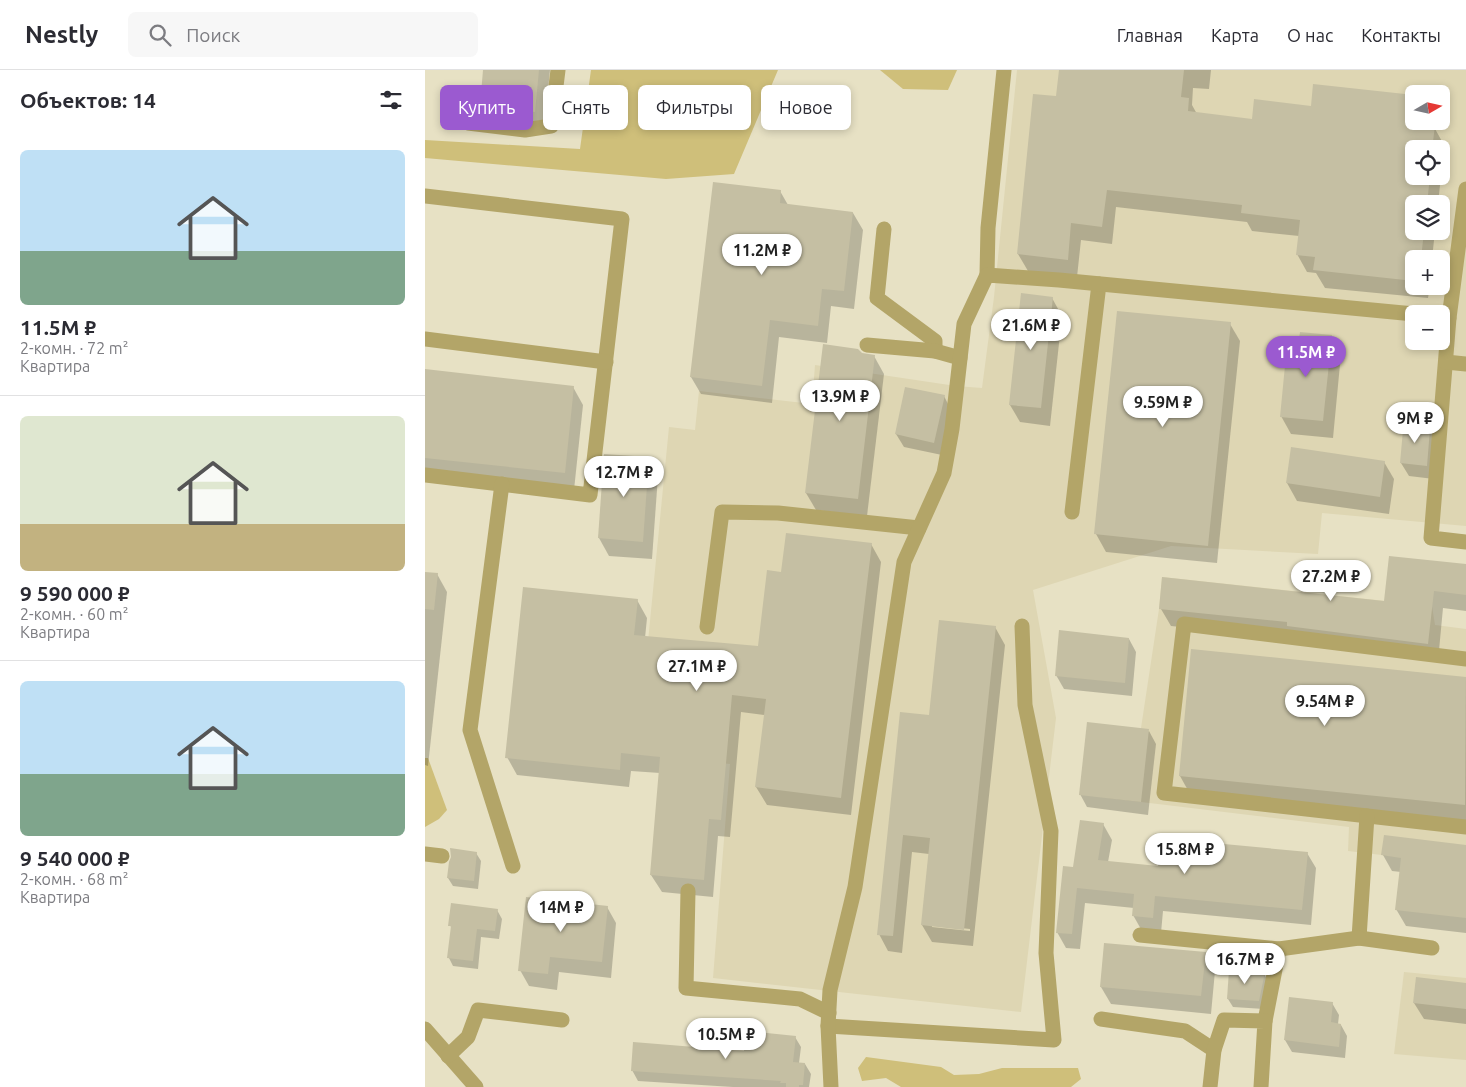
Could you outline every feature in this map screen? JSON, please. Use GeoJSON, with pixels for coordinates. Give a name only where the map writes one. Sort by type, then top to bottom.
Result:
{"type":"FeatureCollection","features":[{"type":"Feature","properties":{"kind":"street"},"geometry":{"type":"LineString","coordinates":[[533,129],[551,126],[558,70]]}},
{"type":"Feature","properties":{"kind":"street"},"geometry":{"type":"LineString","coordinates":[[831,1087],[828,1019],[830,990],[855,887],[904,562],[944,473],[964,324],[987,275],[987,228],[1004,70]]}},
{"type":"Feature","properties":{"kind":"street"},"geometry":{"type":"LineString","coordinates":[[1447,305],[1466,188]]}},
{"type":"Feature","properties":{"kind":"street"},"geometry":{"type":"LineString","coordinates":[[425,196],[622,219],[590,495],[425,475]]}},
{"type":"Feature","properties":{"kind":"street"},"geometry":{"type":"LineString","coordinates":[[884,229],[877,298],[935,342],[935,351]]}},
{"type":"Feature","properties":{"kind":"street"},"geometry":{"type":"LineString","coordinates":[[987,275],[1405,313]]}},
{"type":"Feature","properties":{"kind":"street"},"geometry":{"type":"LineString","coordinates":[[1072,512],[1099,284]]}},
{"type":"Feature","properties":{"kind":"street"},"geometry":{"type":"LineString","coordinates":[[425,339],[605,362]]}},
{"type":"Feature","properties":{"kind":"street"},"geometry":{"type":"LineString","coordinates":[[867,345],[935,351],[960,358]]}},
{"type":"Feature","properties":{"kind":"street"},"geometry":{"type":"LineString","coordinates":[[1446,350],[1431,538],[1466,542]]}},
{"type":"Feature","properties":{"kind":"street"},"geometry":{"type":"LineString","coordinates":[[1446,362],[1466,364]]}},
{"type":"Feature","properties":{"kind":"street"},"geometry":{"type":"LineString","coordinates":[[502,484],[470,730],[513,866]]}},
{"type":"Feature","properties":{"kind":"street"},"geometry":{"type":"LineString","coordinates":[[707,627],[721,512],[778,512],[919,528]]}},
{"type":"Feature","properties":{"kind":"street"},"geometry":{"type":"LineString","coordinates":[[1466,659],[1184,624],[1164,793],[1466,827]]}},
{"type":"Feature","properties":{"kind":"street"},"geometry":{"type":"LineString","coordinates":[[688,891],[686,988],[800,999],[828,1019],[1054,1040],[1047,953],[1051,831],[1025,705],[1021,626]]}},
{"type":"Feature","properties":{"kind":"street"},"geometry":{"type":"LineString","coordinates":[[1359,938],[1367,816]]}},
{"type":"Feature","properties":{"kind":"street"},"geometry":{"type":"LineString","coordinates":[[425,854],[442,856]]}},
{"type":"Feature","properties":{"kind":"street"},"geometry":{"type":"LineString","coordinates":[[1140,935],[1279,949],[1359,938],[1432,948]]}},
{"type":"Feature","properties":{"kind":"street"},"geometry":{"type":"LineString","coordinates":[[1261,1087],[1265,1021],[1279,949]]}},
{"type":"Feature","properties":{"kind":"street"},"geometry":{"type":"LineString","coordinates":[[449,1056],[468,1037],[477,1010],[562,1020]]}},
{"type":"Feature","properties":{"kind":"street"},"geometry":{"type":"LineString","coordinates":[[1101,1019],[1185,1031],[1214,1050]]}},
{"type":"Feature","properties":{"kind":"street"},"geometry":{"type":"LineString","coordinates":[[1210,1087],[1210,1073],[1214,1050],[1223,1020],[1265,1021]]}},
{"type":"Feature","properties":{"kind":"street"},"geometry":{"type":"LineString","coordinates":[[425,1029],[476,1087]]}},
{"type":"Feature","properties":{"kind":"shaded area"},"geometry":{"type":"Polygon","coordinates":[[[591,70],[778,70],[772,85],[761,85],[761,110],[734,174],[666,179],[425,158],[425,140],[580,149],[583,130],[628,130],[628,85],[589,85],[591,70]]]}},
{"type":"Feature","properties":{"kind":"shaded area"},"geometry":{"type":"Polygon","coordinates":[[[880,70],[957,70],[948,90],[903,89],[880,70]]]}},
{"type":"Feature","properties":{"kind":"shaded area"},"geometry":{"type":"Polygon","coordinates":[[[1017,70],[1466,70],[1466,526],[1322,513],[1318,554],[1171,546],[1033,590],[1056,718],[1021,1012],[713,978],[730,764],[637,754],[669,427],[695,430],[699,391],[812,404],[815,365],[956,386],[982,388],[994,297],[1017,70]]]}},
{"type":"Feature","properties":{"kind":"shaded area"},"geometry":{"type":"Polygon","coordinates":[[[1162,577],[1432,606],[1435,625],[1466,629],[1466,865],[1348,851],[1349,827],[1108,798],[1141,728],[1162,577]]]}},
{"type":"Feature","properties":{"kind":"shaded area"},"geometry":{"type":"Polygon","coordinates":[[[425,758],[428,758],[447,810],[439,819],[425,827],[425,758]]]}},
{"type":"Feature","properties":{"kind":"shaded area"},"geometry":{"type":"Polygon","coordinates":[[[1404,972],[1466,978],[1466,1060],[1394,1054],[1404,972]]]}},
{"type":"Feature","properties":{"kind":"shaded area"},"geometry":{"type":"Polygon","coordinates":[[[866,1057],[941,1067],[954,1075],[979,1074],[1002,1068],[1078,1068],[1081,1079],[1071,1087],[901,1087],[886,1078],[862,1081],[858,1068],[866,1057]]]}},
{"type":"Feature","properties":{"kind":"building"},"geometry":{"type":"Polygon","coordinates":[[[483,70],[539,70],[535,112],[533,112],[533,85],[482,85],[483,70]]]}},
{"type":"Feature","properties":{"kind":"building"},"geometry":{"type":"Polygon","coordinates":[[[1059,70],[1184,70],[1181,97],[1189,98],[1188,111],[1252,119],[1254,99],[1311,106],[1313,84],[1405,94],[1405,130],[1434,130],[1433,140],[1405,140],[1405,185],[1429,185],[1428,195],[1405,195],[1405,240],[1423,240],[1422,250],[1405,250],[1405,280],[1313,270],[1315,257],[1296,255],[1300,220],[1241,213],[1242,205],[1107,190],[1102,227],[1071,223],[1068,260],[1017,254],[1033,94],[1056,96],[1059,70]]]}},
{"type":"Feature","properties":{"kind":"building"},"geometry":{"type":"Polygon","coordinates":[[[713,182],[781,190],[780,203],[853,212],[844,291],[822,289],[818,326],[770,320],[762,386],[690,377],[713,182]]]}},
{"type":"Feature","properties":{"kind":"building"},"geometry":{"type":"Polygon","coordinates":[[[1021,293],[1053,297],[1041,408],[1009,405],[1021,293]]]}},
{"type":"Feature","properties":{"kind":"building"},"geometry":{"type":"Polygon","coordinates":[[[1117,311],[1231,322],[1208,546],[1094,534],[1117,311]]]}},
{"type":"Feature","properties":{"kind":"building"},"geometry":{"type":"Polygon","coordinates":[[[1300,332],[1332,335],[1323,421],[1280,417],[1287,345],[1298,346],[1300,332]]]}},
{"type":"Feature","properties":{"kind":"building"},"geometry":{"type":"Polygon","coordinates":[[[823,344],[858,349],[862,353],[875,355],[858,499],[805,493],[823,344]]]}},
{"type":"Feature","properties":{"kind":"building"},"geometry":{"type":"Polygon","coordinates":[[[425,369],[574,386],[565,473],[425,458],[425,369]]]}},
{"type":"Feature","properties":{"kind":"building"},"geometry":{"type":"Polygon","coordinates":[[[905,387],[945,395],[934,443],[895,434],[905,387]]]}},
{"type":"Feature","properties":{"kind":"building"},"geometry":{"type":"Polygon","coordinates":[[[1404,419],[1417,420],[1417,428],[1430,429],[1427,466],[1400,463],[1404,419]]]}},
{"type":"Feature","properties":{"kind":"building"},"geometry":{"type":"Polygon","coordinates":[[[1291,447],[1385,461],[1380,497],[1286,483],[1291,447]]]}},
{"type":"Feature","properties":{"kind":"building"},"geometry":{"type":"Polygon","coordinates":[[[604,454],[649,457],[643,542],[598,538],[604,454]]]}},
{"type":"Feature","properties":{"kind":"building"},"geometry":{"type":"Polygon","coordinates":[[[786,533],[872,543],[841,798],[755,787],[766,699],[732,695],[721,820],[709,819],[704,880],[650,875],[660,757],[621,753],[620,770],[505,758],[523,587],[638,599],[634,635],[758,646],[767,570],[781,572],[786,533]]]}},
{"type":"Feature","properties":{"kind":"building"},"geometry":{"type":"Polygon","coordinates":[[[1389,556],[1466,564],[1466,595],[1434,591],[1428,644],[1287,626],[1287,622],[1159,609],[1162,577],[1384,601],[1389,556]]]}},
{"type":"Feature","properties":{"kind":"building"},"geometry":{"type":"Polygon","coordinates":[[[425,572],[438,573],[434,610],[425,609],[425,572]]]}},
{"type":"Feature","properties":{"kind":"building"},"geometry":{"type":"Polygon","coordinates":[[[939,620],[996,626],[964,930],[921,925],[930,838],[903,835],[893,936],[877,935],[900,712],[929,715],[939,620]]]}},
{"type":"Feature","properties":{"kind":"building"},"geometry":{"type":"Polygon","coordinates":[[[1059,630],[1129,638],[1125,683],[1055,676],[1059,630]]]}},
{"type":"Feature","properties":{"kind":"building"},"geometry":{"type":"Polygon","coordinates":[[[1191,649],[1466,677],[1465,805],[1179,776],[1191,649]]]}},
{"type":"Feature","properties":{"kind":"building"},"geometry":{"type":"Polygon","coordinates":[[[1087,722],[1149,729],[1141,802],[1079,795],[1087,722]]]}},
{"type":"Feature","properties":{"kind":"building"},"geometry":{"type":"Polygon","coordinates":[[[1080,820],[1104,823],[1098,860],[1158,866],[1160,838],[1308,852],[1302,910],[1155,896],[1153,918],[1132,916],[1134,894],[1077,888],[1072,934],[1056,933],[1063,866],[1073,867],[1080,820]]]}},
{"type":"Feature","properties":{"kind":"building"},"geometry":{"type":"Polygon","coordinates":[[[1384,835],[1466,845],[1466,918],[1395,910],[1401,858],[1381,855],[1384,835]]]}},
{"type":"Feature","properties":{"kind":"building"},"geometry":{"type":"Polygon","coordinates":[[[450,848],[477,852],[474,881],[447,878],[451,857],[450,848]]]}},
{"type":"Feature","properties":{"kind":"building"},"geometry":{"type":"Polygon","coordinates":[[[526,897],[608,906],[602,962],[550,957],[548,974],[518,971],[526,897]]]}},
{"type":"Feature","properties":{"kind":"building"},"geometry":{"type":"Polygon","coordinates":[[[451,903],[498,909],[495,931],[477,929],[473,961],[447,958],[451,926],[448,926],[451,903]]]}},
{"type":"Feature","properties":{"kind":"building"},"geometry":{"type":"Polygon","coordinates":[[[1104,943],[1206,952],[1201,996],[1100,987],[1104,943]]]}},
{"type":"Feature","properties":{"kind":"building"},"geometry":{"type":"Polygon","coordinates":[[[1229,970],[1265,972],[1259,1001],[1227,999],[1229,970]]]}},
{"type":"Feature","properties":{"kind":"building"},"geometry":{"type":"Polygon","coordinates":[[[1416,977],[1466,983],[1466,1009],[1413,1003],[1416,977]]]}},
{"type":"Feature","properties":{"kind":"building"},"geometry":{"type":"Polygon","coordinates":[[[1289,997],[1333,1002],[1331,1022],[1341,1024],[1339,1047],[1284,1040],[1289,997]]]}},
{"type":"Feature","properties":{"kind":"building"},"geometry":{"type":"Polygon","coordinates":[[[746,1031],[796,1036],[793,1062],[805,1063],[803,1085],[799,1085],[799,1087],[786,1087],[786,1083],[780,1083],[781,1081],[631,1071],[633,1042],[744,1051],[746,1031]]]}}]}
